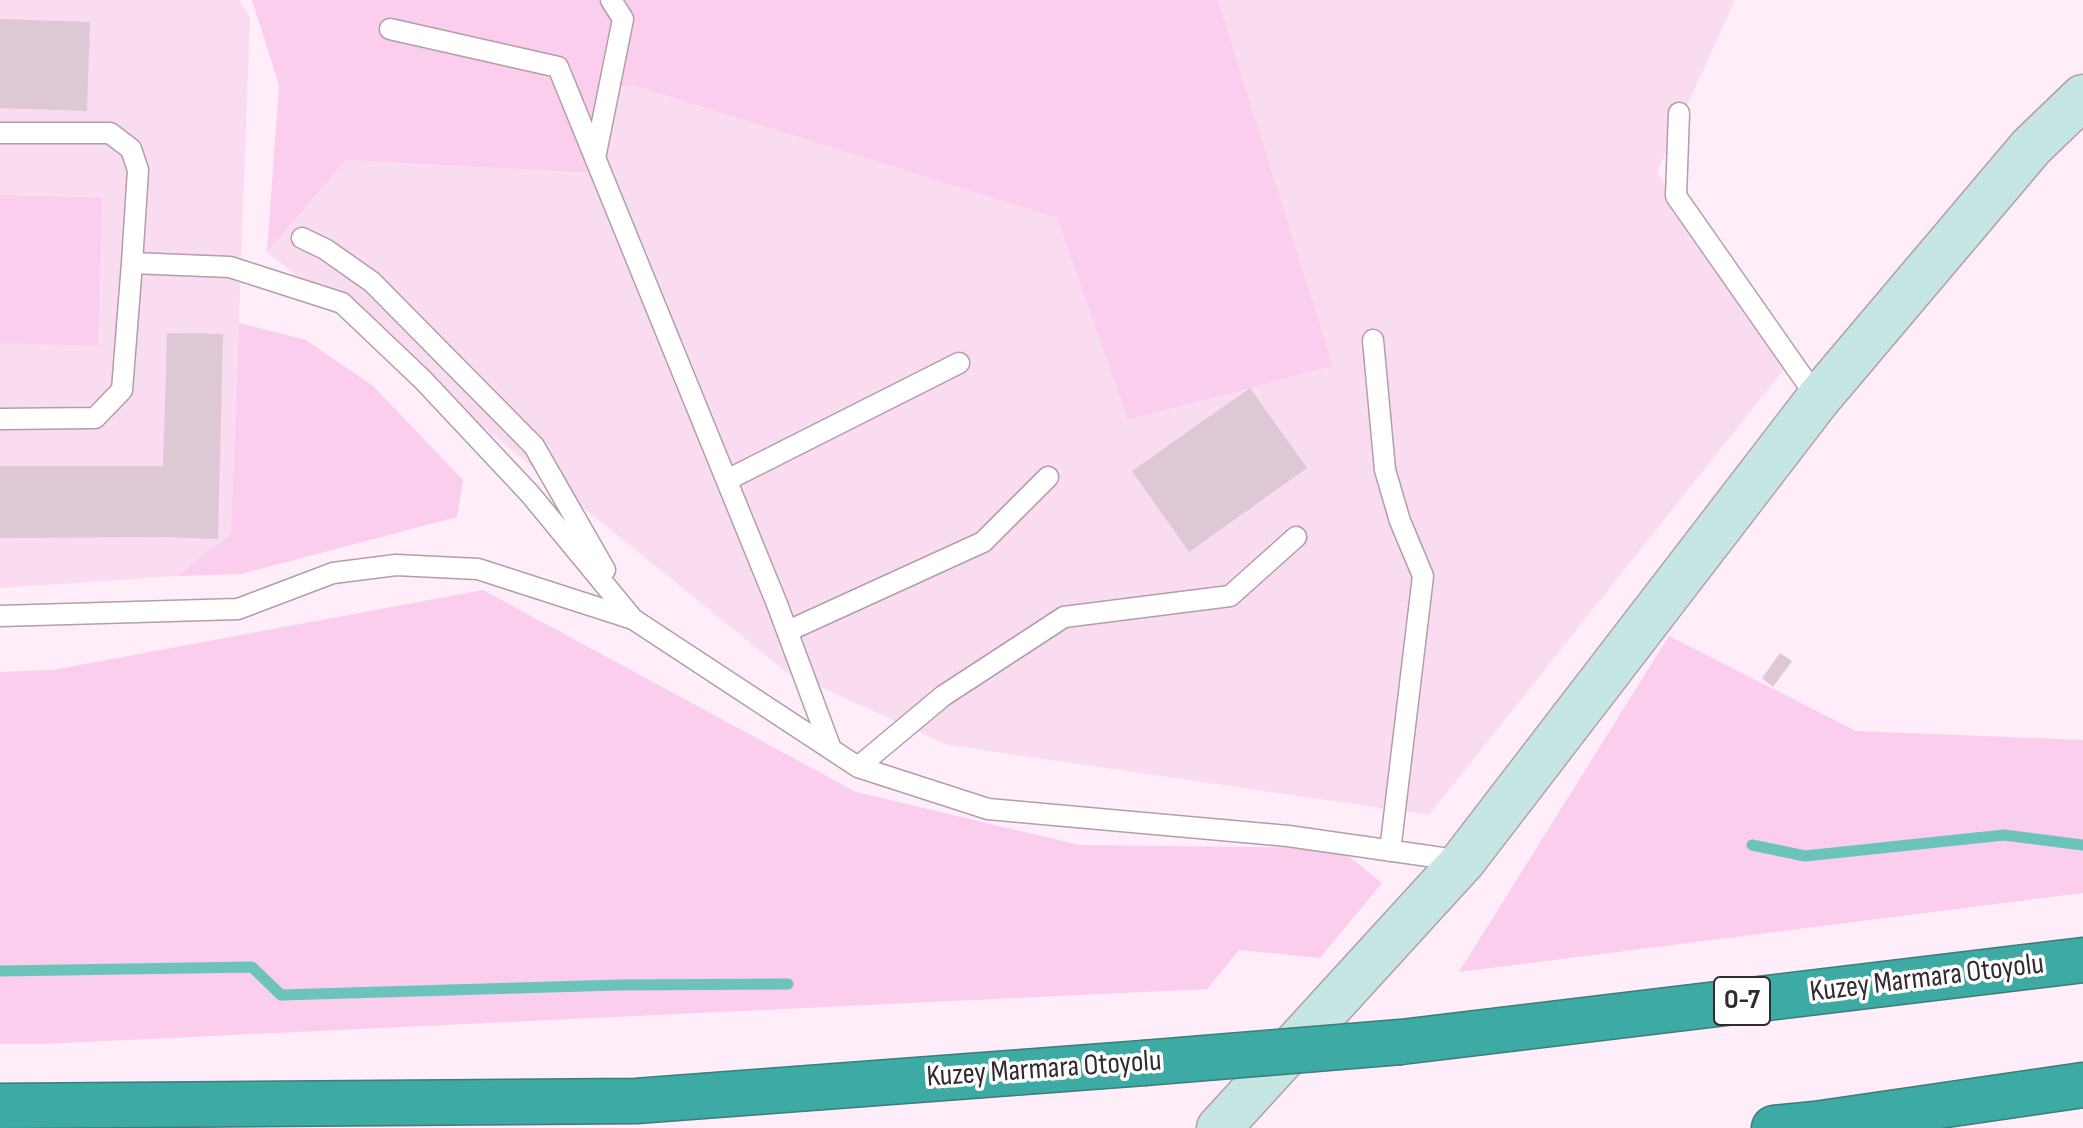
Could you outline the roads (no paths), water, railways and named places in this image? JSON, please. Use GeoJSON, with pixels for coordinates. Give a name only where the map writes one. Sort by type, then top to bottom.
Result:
{"type":"FeatureCollection","features":[{"type":"Feature","properties":{"kind":"highway","name":"Kuzey Marmara Otoyolu"},"geometry":{"type":"LineString","coordinates":[[0,1106],[636,1101],[1401,1042],[2083,960]]}},
{"type":"Feature","properties":{"kind":"highway"},"geometry":{"type":"LineString","coordinates":[[1774,1128],[2083,1085]]}},
{"type":"Feature","properties":{"kind":"main road"},"geometry":{"type":"LineString","coordinates":[[1219,1128],[1463,861],[1818,399],[2031,147],[2083,97]]}},
{"type":"Feature","properties":{"kind":"lane"},"geometry":{"type":"LineString","coordinates":[[595,158],[623,19],[611,0]]}},
{"type":"Feature","properties":{"kind":"lane"},"geometry":{"type":"LineString","coordinates":[[390,29],[558,67],[788,631],[831,749]]}},
{"type":"Feature","properties":{"kind":"lane"},"geometry":{"type":"LineString","coordinates":[[1679,113],[1676,196],[1818,399]]}},
{"type":"Feature","properties":{"kind":"lane"},"geometry":{"type":"LineString","coordinates":[[0,133],[110,133],[131,149],[138,170],[122,390],[95,418],[0,419]]}},
{"type":"Feature","properties":{"kind":"lane"},"geometry":{"type":"LineString","coordinates":[[302,238],[325,249],[372,282],[534,446],[633,619]]}},
{"type":"Feature","properties":{"kind":"lane"},"geometry":{"type":"LineString","coordinates":[[132,263],[230,267],[342,303],[423,380],[530,494],[633,619]]}},
{"type":"Feature","properties":{"kind":"lane"},"geometry":{"type":"LineString","coordinates":[[1373,340],[1385,470],[1400,521],[1423,576],[1390,851]]}},
{"type":"Feature","properties":{"kind":"lane"},"geometry":{"type":"LineString","coordinates":[[727,480],[959,363]]}},
{"type":"Feature","properties":{"kind":"lane"},"geometry":{"type":"LineString","coordinates":[[788,631],[983,542],[1048,477]]}},
{"type":"Feature","properties":{"kind":"lane"},"geometry":{"type":"LineString","coordinates":[[858,767],[943,696],[1064,617],[1230,596],[1296,537]]}},
{"type":"Feature","properties":{"kind":"lane"},"geometry":{"type":"LineString","coordinates":[[0,616],[238,609],[333,573],[396,565],[478,569],[633,619],[858,767],[988,809],[1288,836],[1463,861]]}},
{"type":"Feature","properties":{"kind":"waterway"},"geometry":{"type":"LineString","coordinates":[[1752,845],[1805,856],[2004,835],[2083,845]]}},
{"type":"Feature","properties":{"kind":"waterway"},"geometry":{"type":"LineString","coordinates":[[0,971],[252,967],[281,995],[618,985],[788,984]]}}]}
